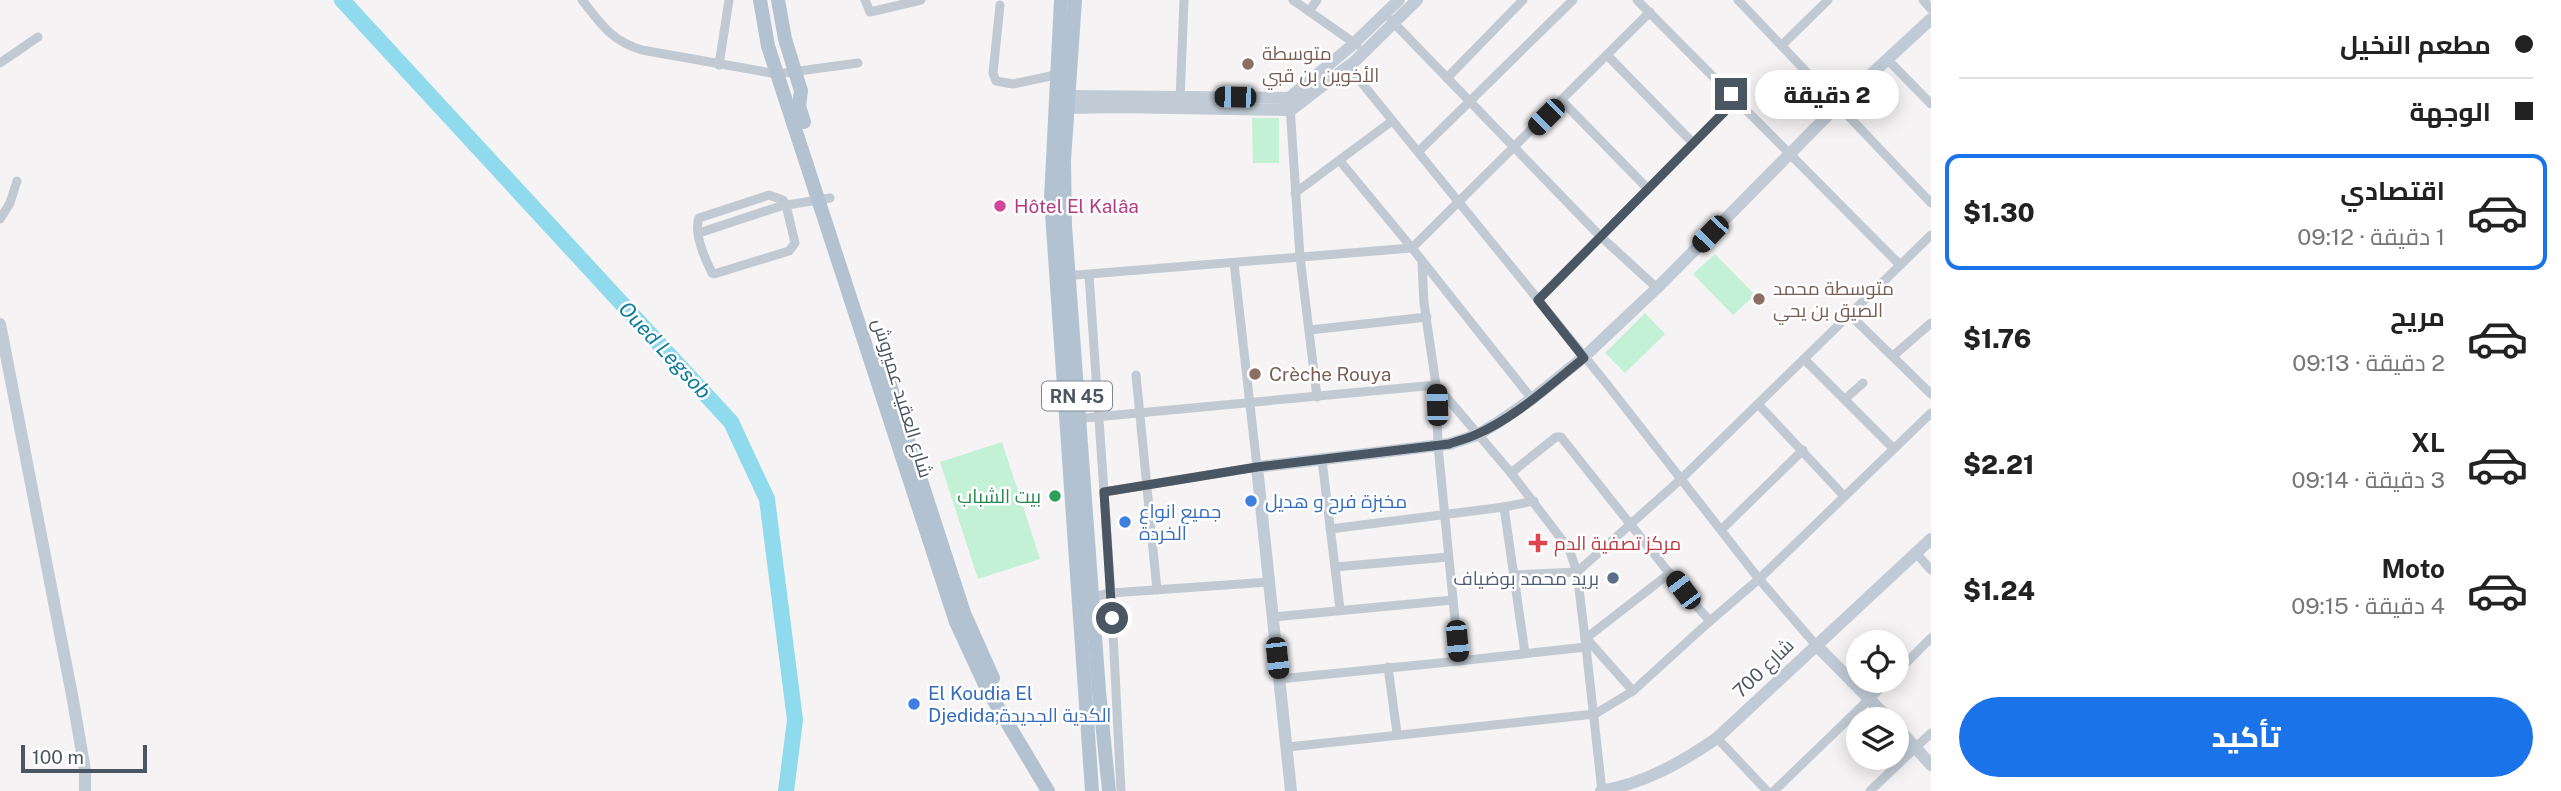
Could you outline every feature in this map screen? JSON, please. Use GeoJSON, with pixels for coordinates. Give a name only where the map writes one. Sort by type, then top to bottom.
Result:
{"type":"FeatureCollection","features":[{"type":"Feature","properties":{"kind":"main road","name":"شارع العقيد عميروش"},"geometry":{"type":"LineString","coordinates":[[760,0],[768,46],[825,199]]}},
{"type":"Feature","properties":{"kind":"main road","name":"شارع العقيد عميروش"},"geometry":{"type":"LineString","coordinates":[[778,0],[785,39],[802,91],[799,106],[825,199],[944,589],[962,637],[988,689],[1048,791]]}},
{"type":"Feature","properties":{"kind":"main road","name":"RN 45"},"geometry":{"type":"LineString","coordinates":[[1061,0],[1063,74],[1068,102],[1061,276]]}},
{"type":"Feature","properties":{"kind":"main road","name":"RN 45"},"geometry":{"type":"LineString","coordinates":[[1074,0],[1063,74],[1051,199],[1061,276],[1109,791]]}},
{"type":"Feature","properties":{"kind":"main road"},"geometry":{"type":"LineString","coordinates":[[1068,102],[1290,104],[1365,52],[1399,0]]}},
{"type":"Feature","properties":{"kind":"main road"},"geometry":{"type":"LineString","coordinates":[[1290,104],[1355,42],[1417,0]]}},
{"type":"Feature","properties":{"kind":"main road"},"geometry":{"type":"LineString","coordinates":[[1291,791],[1257,467],[1438,446],[1477,435],[1532,399],[1584,358],[1657,288],[1788,153],[1931,19]]}},
{"type":"Feature","properties":{"kind":"main road"},"geometry":{"type":"LineString","coordinates":[[0,324],[74,708],[85,770],[85,791]]}},
{"type":"Feature","properties":{"kind":"main road","name":"شارع العقيد عميروش"},"geometry":{"type":"LineString","coordinates":[[876,359],[964,613],[998,688],[1059,791]]}},
{"type":"Feature","properties":{"kind":"main road","name":"RN 45"},"geometry":{"type":"LineString","coordinates":[[1073,419],[1092,791]]}},
{"type":"Feature","properties":{"kind":"main road","name":"شارع 700"},"geometry":{"type":"LineString","coordinates":[[1601,791],[1656,775],[1685,760],[1717,738],[1815,644],[1931,539]]}},
{"type":"Feature","properties":{"kind":"main road"},"geometry":{"type":"LineString","coordinates":[[1815,644],[1878,707]]}},
{"type":"Feature","properties":{"kind":"main road"},"geometry":{"type":"LineString","coordinates":[[1909,740],[1931,765]]}},
{"type":"Feature","properties":{"kind":"street"},"geometry":{"type":"LineString","coordinates":[[582,0],[605,31],[623,43],[642,50],[778,74],[858,63]]}},
{"type":"Feature","properties":{"kind":"street"},"geometry":{"type":"LineString","coordinates":[[719,65],[729,0]]}},
{"type":"Feature","properties":{"kind":"street"},"geometry":{"type":"LineString","coordinates":[[865,0],[870,12],[916,1]]}},
{"type":"Feature","properties":{"kind":"street"},"geometry":{"type":"LineString","coordinates":[[1179,102],[1184,0]]}},
{"type":"Feature","properties":{"kind":"street"},"geometry":{"type":"LineString","coordinates":[[1293,0],[1355,42],[1365,52]]}},
{"type":"Feature","properties":{"kind":"street"},"geometry":{"type":"LineString","coordinates":[[1309,11],[1317,0]]}},
{"type":"Feature","properties":{"kind":"street"},"geometry":{"type":"LineString","coordinates":[[1447,78],[1523,0]]}},
{"type":"Feature","properties":{"kind":"street"},"geometry":{"type":"LineString","coordinates":[[1419,151],[1573,0]]}},
{"type":"Feature","properties":{"kind":"street"},"geometry":{"type":"LineString","coordinates":[[1637,0],[1900,265]]}},
{"type":"Feature","properties":{"kind":"street"},"geometry":{"type":"LineString","coordinates":[[1738,0],[1931,203]]}},
{"type":"Feature","properties":{"kind":"street"},"geometry":{"type":"LineString","coordinates":[[1782,45],[1828,0]]}},
{"type":"Feature","properties":{"kind":"street"},"geometry":{"type":"LineString","coordinates":[[1923,0],[1931,9]]}},
{"type":"Feature","properties":{"kind":"street"},"geometry":{"type":"LineString","coordinates":[[1000,5],[993,73],[996,81],[1013,83],[1063,74]]}},
{"type":"Feature","properties":{"kind":"street"},"geometry":{"type":"LineString","coordinates":[[1061,276],[1412,248],[1650,12]]}},
{"type":"Feature","properties":{"kind":"street"},"geometry":{"type":"LineString","coordinates":[[1389,19],[1599,235],[1657,288]]}},
{"type":"Feature","properties":{"kind":"street"},"geometry":{"type":"LineString","coordinates":[[0,63],[38,37]]}},
{"type":"Feature","properties":{"kind":"street"},"geometry":{"type":"LineString","coordinates":[[1608,56],[1693,143]]}},
{"type":"Feature","properties":{"kind":"street"},"geometry":{"type":"LineString","coordinates":[[1887,58],[1931,104]]}},
{"type":"Feature","properties":{"kind":"street"},"geometry":{"type":"LineString","coordinates":[[1348,66],[1722,529],[1759,579],[1815,644]]}},
{"type":"Feature","properties":{"kind":"street"},"geometry":{"type":"LineString","coordinates":[[1538,300],[1599,235],[1737,99]]}},
{"type":"Feature","properties":{"kind":"street"},"geometry":{"type":"LineString","coordinates":[[1562,101],[1647,188]]}},
{"type":"Feature","properties":{"kind":"street"},"geometry":{"type":"LineString","coordinates":[[1290,104],[1300,257],[1317,397]]}},
{"type":"Feature","properties":{"kind":"street"},"geometry":{"type":"LineString","coordinates":[[1295,193],[1392,121]]}},
{"type":"Feature","properties":{"kind":"street"},"geometry":{"type":"LineString","coordinates":[[1340,161],[1532,399]]}},
{"type":"Feature","properties":{"kind":"street"},"geometry":{"type":"LineString","coordinates":[[0,219],[10,203],[17,181]]}},
{"type":"Feature","properties":{"kind":"street"},"geometry":{"type":"LineString","coordinates":[[769,195],[777,197],[786,205],[794,239],[793,247],[789,251],[714,274],[710,271],[698,233],[697,221],[702,216],[769,195]]}},
{"type":"Feature","properties":{"kind":"street"},"geometry":{"type":"LineString","coordinates":[[698,233],[786,205],[825,199]]}},
{"type":"Feature","properties":{"kind":"street"},"geometry":{"type":"LineString","coordinates":[[1514,575],[1577,572],[1681,479],[1931,235]]}},
{"type":"Feature","properties":{"kind":"street"},"geometry":{"type":"LineString","coordinates":[[1104,492],[1257,467],[1234,263]]}},
{"type":"Feature","properties":{"kind":"street"},"geometry":{"type":"LineString","coordinates":[[1422,264],[1436,385],[1438,446],[1459,661]]}},
{"type":"Feature","properties":{"kind":"street"},"geometry":{"type":"LineString","coordinates":[[1088,275],[1111,593],[1121,791]]}},
{"type":"Feature","properties":{"kind":"street"},"geometry":{"type":"LineString","coordinates":[[1849,314],[1931,394]]}},
{"type":"Feature","properties":{"kind":"street"},"geometry":{"type":"LineString","coordinates":[[1310,330],[1427,317]]}},
{"type":"Feature","properties":{"kind":"street"},"geometry":{"type":"LineString","coordinates":[[1893,356],[1931,323]]}},
{"type":"Feature","properties":{"kind":"street"},"geometry":{"type":"LineString","coordinates":[[1804,359],[1894,449]]}},
{"type":"Feature","properties":{"kind":"street"},"geometry":{"type":"LineString","coordinates":[[1136,375],[1157,590]]}},
{"type":"Feature","properties":{"kind":"street"},"geometry":{"type":"LineString","coordinates":[[1845,399],[1863,383]]}},
{"type":"Feature","properties":{"kind":"street"},"geometry":{"type":"LineString","coordinates":[[1073,419],[1436,385]]}},
{"type":"Feature","properties":{"kind":"street"},"geometry":{"type":"LineString","coordinates":[[1436,385],[1534,501],[1569,549],[1577,572],[1595,713],[1601,791]]}},
{"type":"Feature","properties":{"kind":"street"},"geometry":{"type":"LineString","coordinates":[[1758,404],[1844,496]]}},
{"type":"Feature","properties":{"kind":"street"},"geometry":{"type":"LineString","coordinates":[[1288,747],[1595,713],[1633,691],[1759,579],[1931,413]]}},
{"type":"Feature","properties":{"kind":"street"},"geometry":{"type":"LineString","coordinates":[[1511,473],[1558,436],[1710,621]]}},
{"type":"Feature","properties":{"kind":"street"},"geometry":{"type":"LineString","coordinates":[[1722,529],[1803,450]]}},
{"type":"Feature","properties":{"kind":"street"},"geometry":{"type":"LineString","coordinates":[[1322,460],[1340,609]]}},
{"type":"Feature","properties":{"kind":"street"},"geometry":{"type":"LineString","coordinates":[[1330,529],[1534,501]]}},
{"type":"Feature","properties":{"kind":"street"},"geometry":{"type":"LineString","coordinates":[[1504,507],[1525,653]]}},
{"type":"Feature","properties":{"kind":"street"},"geometry":{"type":"LineString","coordinates":[[1916,553],[1931,570]]}},
{"type":"Feature","properties":{"kind":"street"},"geometry":{"type":"LineString","coordinates":[[1335,567],[1448,557]]}},
{"type":"Feature","properties":{"kind":"street"},"geometry":{"type":"LineString","coordinates":[[1279,679],[1525,653],[1586,641],[1670,573]]}},
{"type":"Feature","properties":{"kind":"street"},"geometry":{"type":"LineString","coordinates":[[1092,597],[1111,593],[1269,582]]}},
{"type":"Feature","properties":{"kind":"street"},"geometry":{"type":"LineString","coordinates":[[1272,617],[1453,600]]}},
{"type":"Feature","properties":{"kind":"street"},"geometry":{"type":"LineString","coordinates":[[1909,660],[1931,638]]}},
{"type":"Feature","properties":{"kind":"street"},"geometry":{"type":"LineString","coordinates":[[1586,641],[1633,691]]}},
{"type":"Feature","properties":{"kind":"street"},"geometry":{"type":"LineString","coordinates":[[1388,667],[1397,733]]}},
{"type":"Feature","properties":{"kind":"street"},"geometry":{"type":"LineString","coordinates":[[1774,791],[1876,693]]}},
{"type":"Feature","properties":{"kind":"street"},"geometry":{"type":"LineString","coordinates":[[1870,791],[1931,733]]}},
{"type":"Feature","properties":{"kind":"street"},"geometry":{"type":"LineString","coordinates":[[1717,738],[1767,791]]}},
{"type":"Feature","properties":{"kind":"green space"},"geometry":{"type":"Polygon","coordinates":[[[1252,118],[1279,118],[1279,163],[1253,163],[1252,118]]]}},
{"type":"Feature","properties":{"kind":"green space"},"geometry":{"type":"Polygon","coordinates":[[[1715,254],[1755,295],[1733,315],[1693,274],[1715,254]]]}},
{"type":"Feature","properties":{"kind":"green space"},"geometry":{"type":"Polygon","coordinates":[[[1645,313],[1665,334],[1625,373],[1605,353],[1645,313]]]}},
{"type":"Feature","properties":{"kind":"green space"},"geometry":{"type":"Polygon","coordinates":[[[1002,442],[1040,559],[978,579],[940,462],[1002,442]]]}},
{"type":"Feature","properties":{"kind":"waterway","name":"Oued Legsob"},"geometry":{"type":"LineString","coordinates":[[342,0],[731,422],[767,499],[795,720],[786,791]]}},
{"type":"Feature","properties":{"kind":"place","name":"متوسطة الأخوين بن قبي"},"geometry":{"type":"Point","coordinates":[1248,64]}},
{"type":"Feature","properties":{"kind":"place","name":"Hôtel El Kalâa"},"geometry":{"type":"Point","coordinates":[1000,206]}},
{"type":"Feature","properties":{"kind":"place","name":"متوسطة محمد الصيق بن يحي"},"geometry":{"type":"Point","coordinates":[1759,299]}},
{"type":"Feature","properties":{"kind":"place","name":"Crèche Rouya"},"geometry":{"type":"Point","coordinates":[1255,374]}},
{"type":"Feature","properties":{"kind":"place","name":"بيت الشباب"},"geometry":{"type":"Point","coordinates":[1055,496]}},
{"type":"Feature","properties":{"kind":"place","name":"مخبزة فرح و هديل"},"geometry":{"type":"Point","coordinates":[1251,501]}},
{"type":"Feature","properties":{"kind":"place","name":"جميع انواع الخردة"},"geometry":{"type":"Point","coordinates":[1125,522]}},
{"type":"Feature","properties":{"kind":"place","name":"مركز تصفية الدم"},"geometry":{"type":"Point","coordinates":[1538,543]}},
{"type":"Feature","properties":{"kind":"place","name":"بريد محمد بوضياف"},"geometry":{"type":"Point","coordinates":[1613,578]}},
{"type":"Feature","properties":{"kind":"place","name":"El Koudia El Djedida;الكدية الجديدة"},"geometry":{"type":"Point","coordinates":[914,704]}},
{"type":"Feature","properties":{"kind":"route"},"geometry":{"type":"LineString","coordinates":[[1112,618],[1104,492],[1257,467],[1449,444],[1477,435],[1497,423],[1584,358],[1538,300],[1599,235],[1737,99],[1731,94]]}}]}
